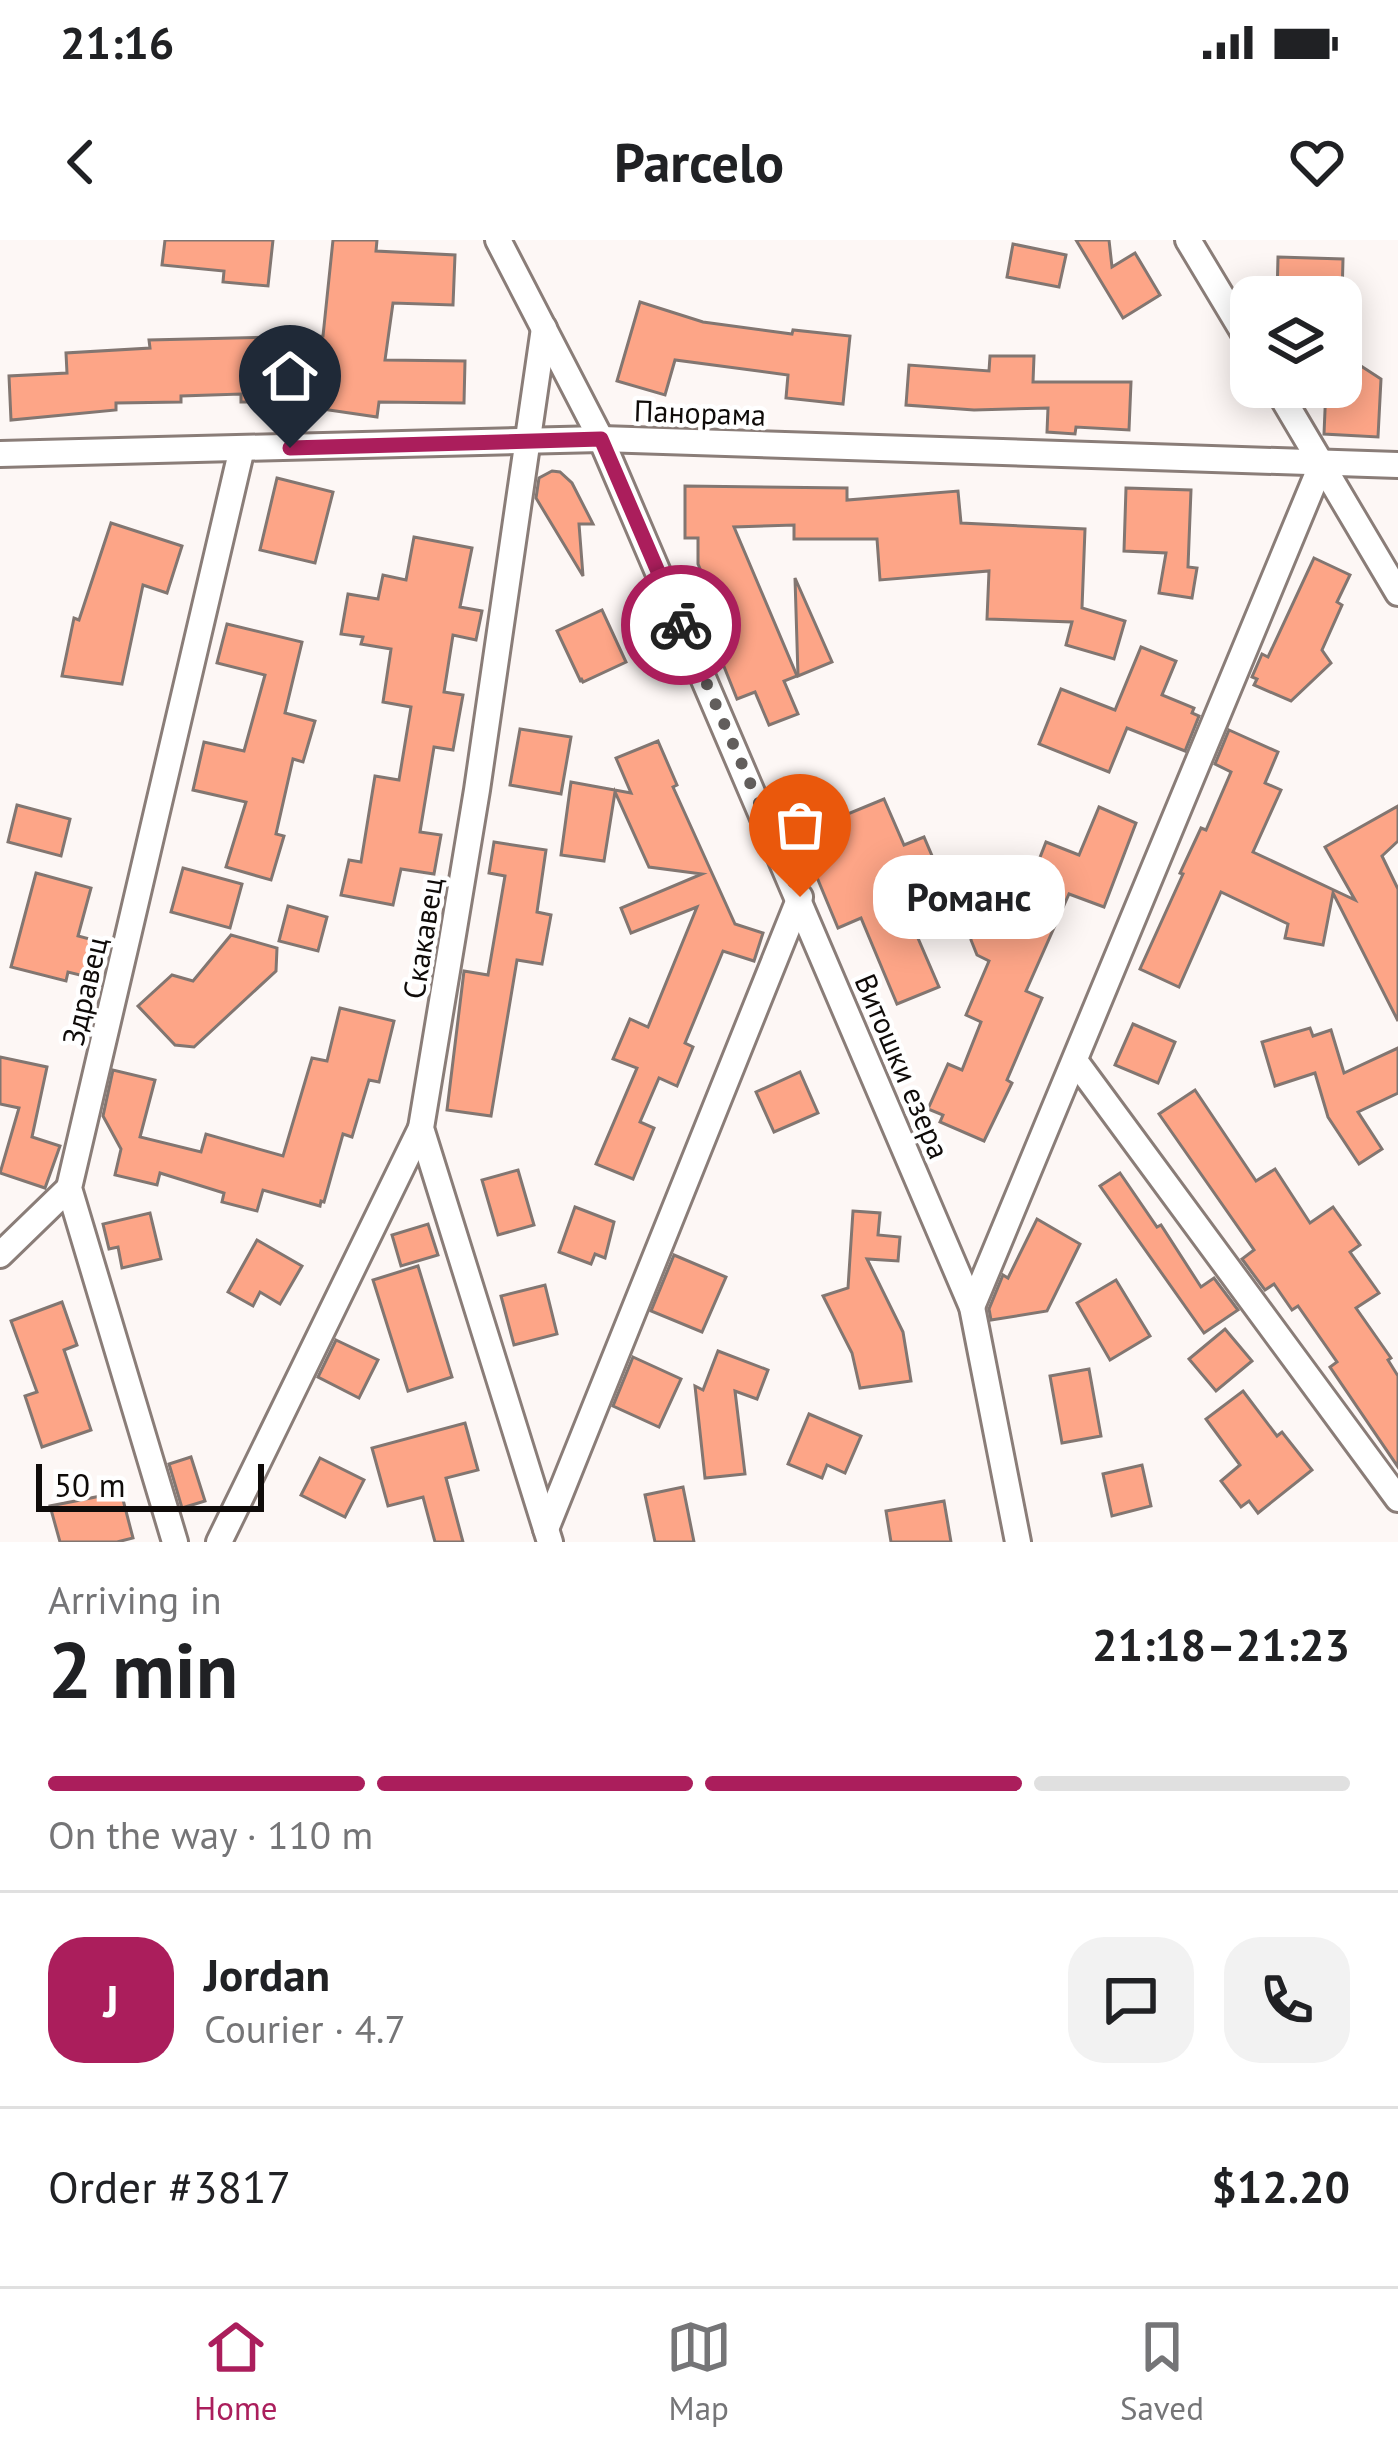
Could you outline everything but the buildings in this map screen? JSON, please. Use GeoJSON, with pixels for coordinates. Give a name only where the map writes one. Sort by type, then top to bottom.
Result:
{"type":"FeatureCollection","features":[{"type":"Feature","properties":{"kind":"street","name":"Витошки езера"},"geometry":{"type":"LineString","coordinates":[[498,240],[601,439],[972,1307],[1018,1542]]}},
{"type":"Feature","properties":{"kind":"street"},"geometry":{"type":"LineString","coordinates":[[1188,240],[1230,310]]}},
{"type":"Feature","properties":{"kind":"street","name":"Скакавец"},"geometry":{"type":"LineString","coordinates":[[544,328],[477,790],[421,1128],[548,1536]]}},
{"type":"Feature","properties":{"kind":"street"},"geometry":{"type":"LineString","coordinates":[[1289,408],[1398,593]]}},
{"type":"Feature","properties":{"kind":"street","name":"Панорама"},"geometry":{"type":"LineString","coordinates":[[0,454],[601,439],[1398,465]]}},
{"type":"Feature","properties":{"kind":"street","name":"Здравец"},"geometry":{"type":"LineString","coordinates":[[175,1542],[69,1188],[242,448]]}},
{"type":"Feature","properties":{"kind":"street"},"geometry":{"type":"LineString","coordinates":[[972,1307],[1322,463]]}},
{"type":"Feature","properties":{"kind":"street"},"geometry":{"type":"LineString","coordinates":[[548,1536],[800,897]]}},
{"type":"Feature","properties":{"kind":"street"},"geometry":{"type":"LineString","coordinates":[[1076,1062],[1398,1499]]}},
{"type":"Feature","properties":{"kind":"street"},"geometry":{"type":"LineString","coordinates":[[219,1542],[421,1128]]}},
{"type":"Feature","properties":{"kind":"street"},"geometry":{"type":"LineString","coordinates":[[0,1255],[69,1188]]}},
{"type":"Feature","properties":{"kind":"way so far"},"geometry":{"type":"LineString","coordinates":[[681,625],[800,897]]}},
{"type":"Feature","properties":{"kind":"place","name":"Романс"},"geometry":{"type":"Point","coordinates":[800,897]}},
{"type":"Feature","properties":{"kind":"route"},"geometry":{"type":"LineString","coordinates":[[290,448],[601,439],[681,625]]}}]}
